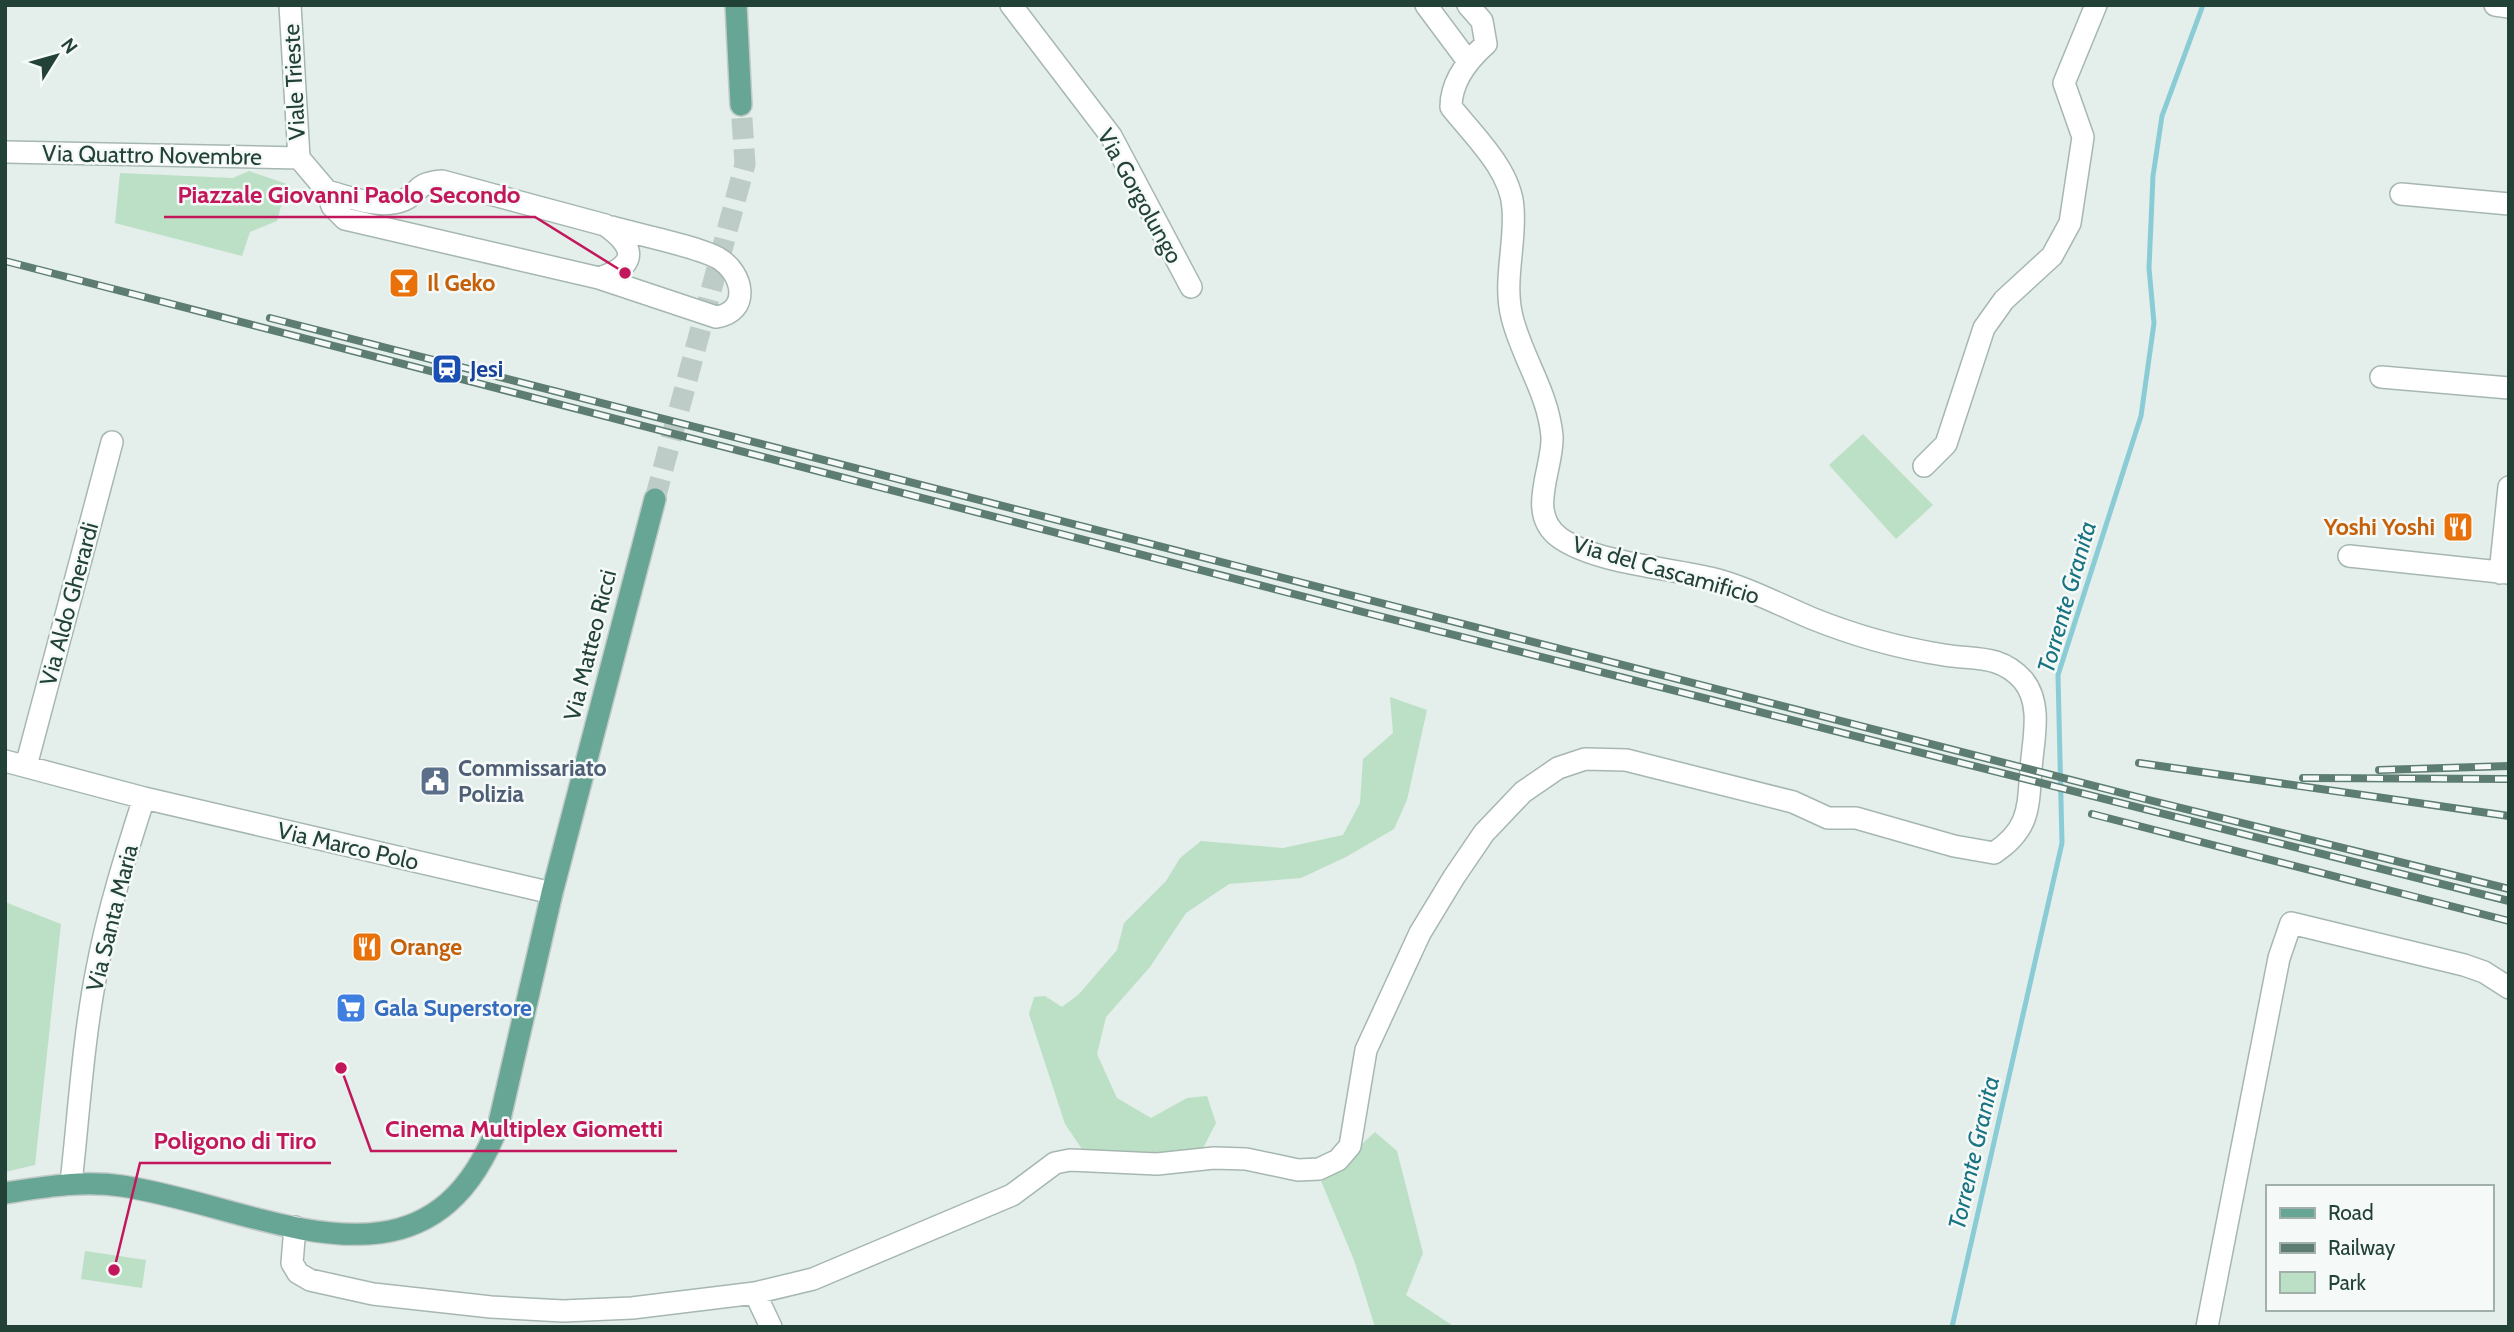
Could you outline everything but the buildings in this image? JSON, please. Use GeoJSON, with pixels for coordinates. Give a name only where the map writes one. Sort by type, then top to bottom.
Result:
{"type":"FeatureCollection","features":[{"type":"Feature","properties":{"kind":"main road"},"geometry":{"type":"LineString","coordinates":[[736,5],[741,105]]}},
{"type":"Feature","properties":{"kind":"main road","name":"Via Matteo Ricci"},"geometry":{"type":"LineString","coordinates":[[5,1193],[71,1183],[121,1186],[295,1227],[363,1236],[386,1234],[438,1211],[459,1195],[489,1150],[499,1123],[552,893],[655,499]]}},
{"type":"Feature","properties":{"kind":"street","name":"Viale Trieste"},"geometry":{"type":"LineString","coordinates":[[290,5],[299,158],[327,191],[332,206],[345,219],[600,278],[716,317],[727,315],[736,309],[740,283],[734,270],[717,257],[605,225]]}},
{"type":"Feature","properties":{"kind":"street","name":"Via Gorgolungo"},"geometry":{"type":"LineString","coordinates":[[1011,5],[1111,136],[1191,288]]}},
{"type":"Feature","properties":{"kind":"street"},"geometry":{"type":"LineString","coordinates":[[1426,5],[1467,60],[1486,44],[1482,21],[1468,5]]}},
{"type":"Feature","properties":{"kind":"street"},"geometry":{"type":"LineString","coordinates":[[1924,466],[1946,444],[1984,328],[2004,300],[2052,256],[2070,223],[2083,137],[2064,83],[2096,5]]}},
{"type":"Feature","properties":{"kind":"street"},"geometry":{"type":"LineString","coordinates":[[2495,5],[2509,7]]}},
{"type":"Feature","properties":{"kind":"street","name":"Via del Cascamificio"},"geometry":{"type":"LineString","coordinates":[[755,1293],[813,1279],[1012,1195],[1055,1163],[1070,1160],[1157,1164],[1214,1158],[1246,1159],[1298,1170],[1319,1169],[1338,1160],[1350,1146],[1366,1050],[1420,933],[1484,833],[1523,792],[1558,768],[1585,759],[1626,760],[1793,802],[1828,818],[1856,818],[1954,846],[1994,853],[2010,842],[2022,828],[2028,811],[2035,709],[2031,693],[2007,666],[1991,659],[1945,656],[1886,642],[1816,620],[1727,583],[1633,564],[1588,550],[1560,538],[1552,530],[1541,506],[1552,439],[1547,405],[1516,334],[1510,308],[1513,208],[1510,191],[1502,174],[1451,107],[1451,95],[1467,60]]}},
{"type":"Feature","properties":{"kind":"street","name":"Via Quattro Novembre"},"geometry":{"type":"LineString","coordinates":[[5,152],[299,158]]}},
{"type":"Feature","properties":{"kind":"street"},"geometry":{"type":"LineString","coordinates":[[327,191],[379,204],[404,200],[422,183],[442,181],[605,225],[625,239],[629,251],[625,264],[615,273],[600,278]]}},
{"type":"Feature","properties":{"kind":"street"},"geometry":{"type":"LineString","coordinates":[[2402,194],[2509,204]]}},
{"type":"Feature","properties":{"kind":"street"},"geometry":{"type":"LineString","coordinates":[[2381,377],[2509,388]]}},
{"type":"Feature","properties":{"kind":"street","name":"Via Aldo Gherardi"},"geometry":{"type":"LineString","coordinates":[[16,764],[112,442]]}},
{"type":"Feature","properties":{"kind":"street"},"geometry":{"type":"LineString","coordinates":[[2349,556],[2505,573],[2509,487]]}},
{"type":"Feature","properties":{"kind":"street"},"geometry":{"type":"LineString","coordinates":[[16,764],[144,798]]}},
{"type":"Feature","properties":{"kind":"street","name":"Via Marco Polo"},"geometry":{"type":"LineString","coordinates":[[144,798],[552,893]]}},
{"type":"Feature","properties":{"kind":"street","name":"Via Santa Maria"},"geometry":{"type":"LineString","coordinates":[[71,1183],[89,1015],[97,967],[144,798]]}},
{"type":"Feature","properties":{"kind":"street"},"geometry":{"type":"LineString","coordinates":[[2207,1327],[2279,958],[2291,923],[2463,965],[2484,972],[2509,988]]}},
{"type":"Feature","properties":{"kind":"street"},"geometry":{"type":"LineString","coordinates":[[295,1227],[292,1263],[298,1273],[310,1280],[373,1294],[563,1311],[632,1308],[755,1293],[771,1327]]}},
{"type":"Feature","properties":{"kind":"green space"},"geometry":{"type":"Polygon","coordinates":[[[249,171],[287,184],[277,221],[250,232],[242,256],[115,223],[120,173],[233,178],[249,171]]]}},
{"type":"Feature","properties":{"kind":"green space"},"geometry":{"type":"Polygon","coordinates":[[[1863,434],[1933,505],[1896,539],[1829,465],[1863,434]]]}},
{"type":"Feature","properties":{"kind":"green space"},"geometry":{"type":"Polygon","coordinates":[[[1390,697],[1427,710],[1407,800],[1394,829],[1346,857],[1301,878],[1229,884],[1186,913],[1150,967],[1106,1017],[1097,1054],[1117,1098],[1151,1118],[1187,1098],[1207,1096],[1216,1123],[1201,1152],[1147,1158],[1086,1155],[1065,1124],[1029,1014],[1034,997],[1045,996],[1062,1007],[1079,994],[1117,950],[1124,923],[1166,881],[1180,858],[1201,841],[1283,848],[1343,835],[1360,803],[1363,759],[1393,733],[1390,697]]]}},
{"type":"Feature","properties":{"kind":"green space"},"geometry":{"type":"Polygon","coordinates":[[[5,902],[61,924],[35,1165],[5,1172],[5,902]]]}},
{"type":"Feature","properties":{"kind":"green space"},"geometry":{"type":"Polygon","coordinates":[[[1375,1132],[1397,1151],[1423,1253],[1406,1295],[1455,1327],[1375,1327],[1354,1260],[1321,1181],[1375,1132]]]}},
{"type":"Feature","properties":{"kind":"green space"},"geometry":{"type":"Polygon","coordinates":[[[85,1251],[146,1260],[142,1288],[81,1279],[85,1251]]]}},
{"type":"Feature","properties":{"kind":"waterway","name":"Torrente Granita"},"geometry":{"type":"LineString","coordinates":[[1952,1327],[2062,843],[2058,675],[2141,416],[2154,323],[2149,268],[2153,176],[2162,116],[2203,5]]}},
{"type":"Feature","properties":{"kind":"tunnel"},"geometry":{"type":"LineString","coordinates":[[655,499],[745,164],[741,105]]}},
{"type":"Feature","properties":{"kind":"railway"},"geometry":{"type":"LineString","coordinates":[[5,261],[1363,612],[2509,901]]}},
{"type":"Feature","properties":{"kind":"railway"},"geometry":{"type":"LineString","coordinates":[[270,318],[2153,801],[2509,889]]}},
{"type":"Feature","properties":{"kind":"railway"},"geometry":{"type":"LineString","coordinates":[[2139,763],[2509,816]]}},
{"type":"Feature","properties":{"kind":"railway"},"geometry":{"type":"LineString","coordinates":[[2379,770],[2509,766]]}},
{"type":"Feature","properties":{"kind":"railway"},"geometry":{"type":"LineString","coordinates":[[2303,778],[2509,779]]}},
{"type":"Feature","properties":{"kind":"railway"},"geometry":{"type":"LineString","coordinates":[[2092,814],[2509,921]]}},
{"type":"Feature","properties":{"kind":"place","name":"Piazzale Giovanni Paolo Secondo"},"geometry":{"type":"Point","coordinates":[625,273]}},
{"type":"Feature","properties":{"kind":"place","name":"Il Geko"},"geometry":{"type":"Point","coordinates":[404,283]}},
{"type":"Feature","properties":{"kind":"place","name":"Jesi"},"geometry":{"type":"Point","coordinates":[447,369]}},
{"type":"Feature","properties":{"kind":"place","name":"Yoshi Yoshi"},"geometry":{"type":"Point","coordinates":[2458,527]}},
{"type":"Feature","properties":{"kind":"place","name":"Commissariato Polizia"},"geometry":{"type":"Point","coordinates":[435,781]}},
{"type":"Feature","properties":{"kind":"place","name":"Orange"},"geometry":{"type":"Point","coordinates":[367,947]}},
{"type":"Feature","properties":{"kind":"place","name":"Gala Superstore"},"geometry":{"type":"Point","coordinates":[351,1008]}},
{"type":"Feature","properties":{"kind":"place","name":"Cinema Multiplex Giometti"},"geometry":{"type":"Point","coordinates":[341,1068]}},
{"type":"Feature","properties":{"kind":"place","name":"Poligono di Tiro"},"geometry":{"type":"Point","coordinates":[114,1270]}}]}
